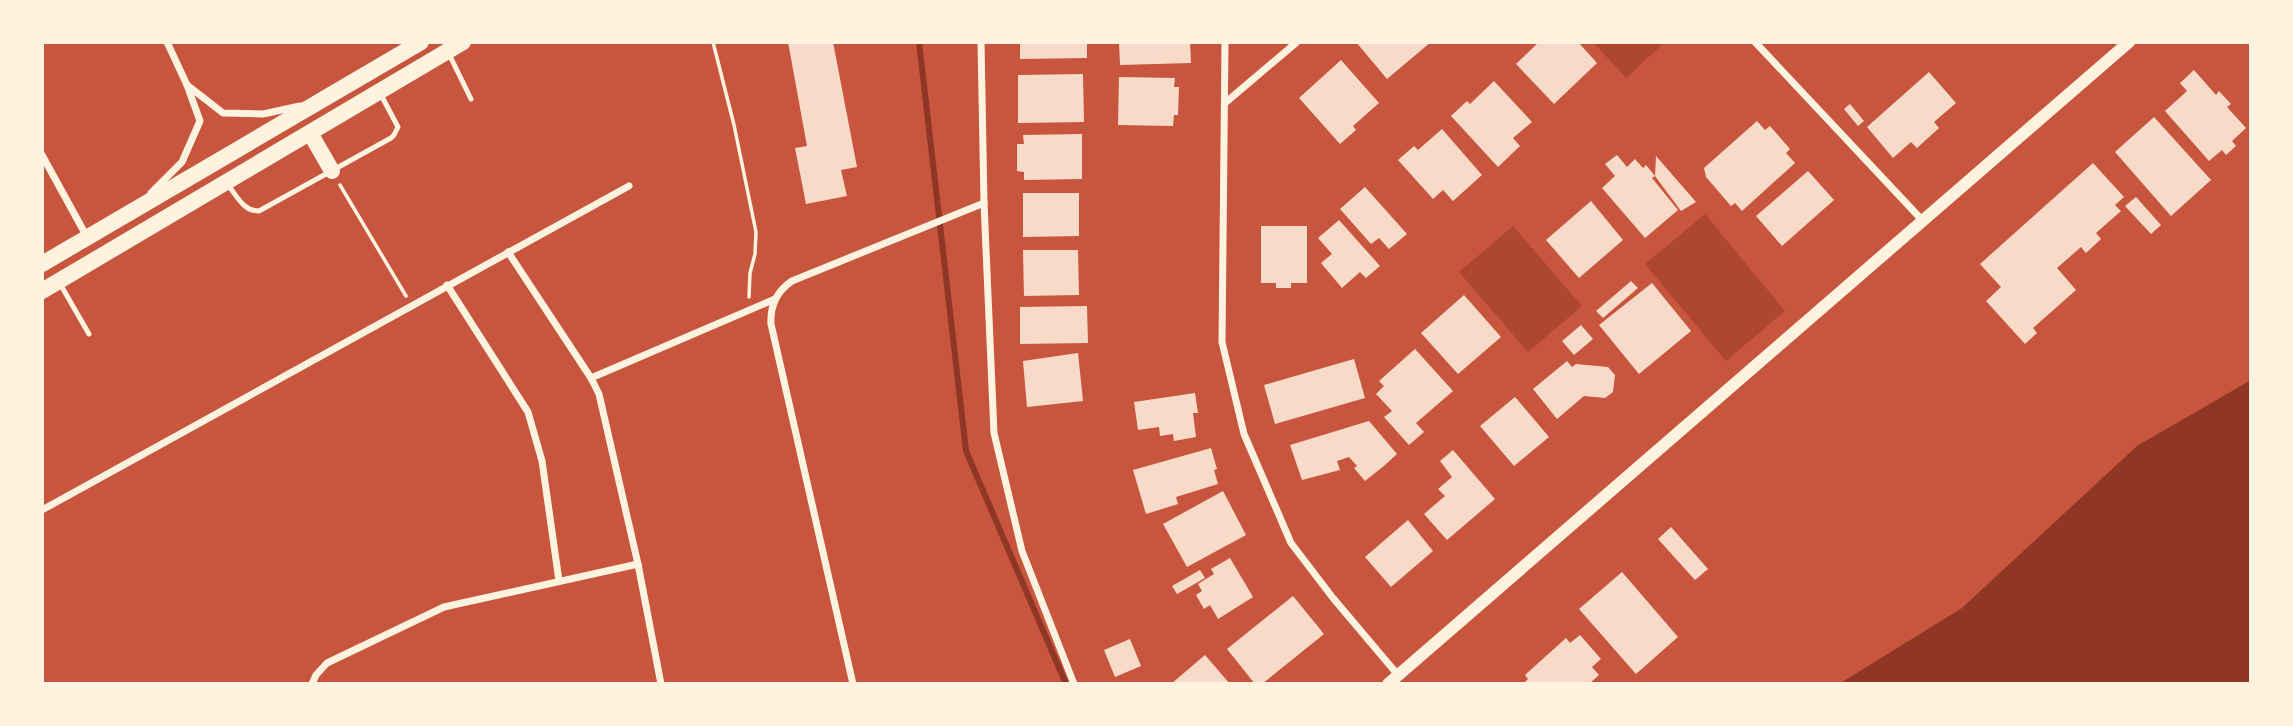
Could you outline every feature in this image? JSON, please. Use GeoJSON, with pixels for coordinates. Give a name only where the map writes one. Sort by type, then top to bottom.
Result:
{"type":"FeatureCollection","features":[{"type":"Feature","properties":{"kind":"main road"},"geometry":{"type":"LineString","coordinates":[[42,264],[421,42]]}},
{"type":"Feature","properties":{"kind":"main road"},"geometry":{"type":"LineString","coordinates":[[42,291],[463,42]]}},
{"type":"Feature","properties":{"kind":"main road"},"geometry":{"type":"LineString","coordinates":[[310,133],[332,171]]}},
{"type":"Feature","properties":{"kind":"street"},"geometry":{"type":"LineString","coordinates":[[133,212],[182,162],[200,121],[167,42]]}},
{"type":"Feature","properties":{"kind":"street"},"geometry":{"type":"LineString","coordinates":[[981,42],[984,203],[994,433],[1022,551],[1074,684]]}},
{"type":"Feature","properties":{"kind":"street"},"geometry":{"type":"LineString","coordinates":[[1226,42],[1222,342],[1244,433],[1291,543],[1393,680],[2129,42]]}},
{"type":"Feature","properties":{"kind":"street"},"geometry":{"type":"LineString","coordinates":[[1225,103],[1297,42]]}},
{"type":"Feature","properties":{"kind":"street"},"geometry":{"type":"LineString","coordinates":[[1755,42],[1923,221]]}},
{"type":"Feature","properties":{"kind":"street"},"geometry":{"type":"LineString","coordinates":[[187,85],[223,113],[263,114],[321,102]]}},
{"type":"Feature","properties":{"kind":"street"},"geometry":{"type":"LineString","coordinates":[[42,155],[87,238]]}},
{"type":"Feature","properties":{"kind":"street"},"geometry":{"type":"LineString","coordinates":[[42,510],[629,186]]}},
{"type":"Feature","properties":{"kind":"street"},"geometry":{"type":"LineString","coordinates":[[591,377],[775,299],[792,281],[984,203]]}},
{"type":"Feature","properties":{"kind":"street"},"geometry":{"type":"LineString","coordinates":[[508,251],[591,377],[604,411],[661,684]]}},
{"type":"Feature","properties":{"kind":"street"},"geometry":{"type":"LineString","coordinates":[[447,285],[528,412],[542,461],[559,581]]}},
{"type":"Feature","properties":{"kind":"street"},"geometry":{"type":"LineString","coordinates":[[775,299],[771,324],[853,684]]}},
{"type":"Feature","properties":{"kind":"street"},"geometry":{"type":"LineString","coordinates":[[313,684],[316,675],[327,663],[444,607],[638,564]]}},
{"type":"Feature","properties":{"kind":"lane"},"geometry":{"type":"LineString","coordinates":[[447,51],[471,99]]}},
{"type":"Feature","properties":{"kind":"lane"},"geometry":{"type":"LineString","coordinates":[[226,182],[244,205],[254,211],[260,211],[391,138],[397,131],[397,122],[379,91]]}},
{"type":"Feature","properties":{"kind":"lane"},"geometry":{"type":"LineString","coordinates":[[59,281],[89,334]]}},
{"type":"Feature","properties":{"kind":"path"},"geometry":{"type":"LineString","coordinates":[[713,42],[734,125],[756,232],[748,291],[750,310]]}},
{"type":"Feature","properties":{"kind":"path"},"geometry":{"type":"LineString","coordinates":[[332,171],[411,305]]}},
{"type":"Feature","properties":{"kind":"shaded area"},"geometry":{"type":"Polygon","coordinates":[[[1593,42],[1665,42],[1626,78],[1593,42]]]}},
{"type":"Feature","properties":{"kind":"shaded area"},"geometry":{"type":"Polygon","coordinates":[[[1705,214],[1785,311],[1726,361],[1645,264],[1705,214]]]}},
{"type":"Feature","properties":{"kind":"shaded area"},"geometry":{"type":"Polygon","coordinates":[[[1513,226],[1582,306],[1528,352],[1459,272],[1513,226]]]}},
{"type":"Feature","properties":{"kind":"shaded area"},"geometry":{"type":"Polygon","coordinates":[[[2251,380],[2251,684],[1839,684],[1962,608],[2137,446],[2251,380]]]}},
{"type":"Feature","properties":{"kind":"building"},"geometry":{"type":"Polygon","coordinates":[[[788,42],[833,42],[857,167],[841,170],[847,196],[806,204],[795,148],[807,146],[788,42]]]}},
{"type":"Feature","properties":{"kind":"building"},"geometry":{"type":"Polygon","coordinates":[[[1020,42],[1087,42],[1087,58],[1020,59],[1020,42]]]}},
{"type":"Feature","properties":{"kind":"building"},"geometry":{"type":"Polygon","coordinates":[[[1119,42],[1190,42],[1191,63],[1120,65],[1119,42]]]}},
{"type":"Feature","properties":{"kind":"building"},"geometry":{"type":"Polygon","coordinates":[[[1356,42],[1431,42],[1387,79],[1356,42]]]}},
{"type":"Feature","properties":{"kind":"building"},"geometry":{"type":"Polygon","coordinates":[[[1539,42],[1578,42],[1597,63],[1554,104],[1516,64],[1539,42]]]}},
{"type":"Feature","properties":{"kind":"building"},"geometry":{"type":"Polygon","coordinates":[[[1341,60],[1379,103],[1353,126],[1356,130],[1340,144],[1299,98],[1341,60]]]}},
{"type":"Feature","properties":{"kind":"building"},"geometry":{"type":"Polygon","coordinates":[[[2194,70],[2216,95],[2219,91],[2231,104],[2227,107],[2246,128],[2232,141],[2236,146],[2226,155],[2222,150],[2209,161],[2165,111],[2187,91],[2180,83],[2194,70]]]}},
{"type":"Feature","properties":{"kind":"building"},"geometry":{"type":"Polygon","coordinates":[[[1929,72],[1956,103],[1934,122],[1939,128],[1917,148],[1911,142],[1893,158],[1867,127],[1929,72]]]}},
{"type":"Feature","properties":{"kind":"building"},"geometry":{"type":"Polygon","coordinates":[[[1083,74],[1084,122],[1018,123],[1018,75],[1083,74]]]}},
{"type":"Feature","properties":{"kind":"building"},"geometry":{"type":"Polygon","coordinates":[[[1119,77],[1175,78],[1174,87],[1179,87],[1178,115],[1174,115],[1173,126],[1118,125],[1119,77]]]}},
{"type":"Feature","properties":{"kind":"building"},"geometry":{"type":"Polygon","coordinates":[[[1494,81],[1532,122],[1513,138],[1520,146],[1498,167],[1451,116],[1467,101],[1470,104],[1494,81]]]}},
{"type":"Feature","properties":{"kind":"building"},"geometry":{"type":"Polygon","coordinates":[[[1850,104],[1864,121],[1858,126],[1844,109],[1850,104]]]}},
{"type":"Feature","properties":{"kind":"building"},"geometry":{"type":"Polygon","coordinates":[[[2154,117],[2211,180],[2171,216],[2115,152],[2154,117]]]}},
{"type":"Feature","properties":{"kind":"building"},"geometry":{"type":"Polygon","coordinates":[[[1757,121],[1765,130],[1770,126],[1790,149],[1786,153],[1795,163],[1742,211],[1735,203],[1731,206],[1706,177],[1704,168],[1757,121]]]}},
{"type":"Feature","properties":{"kind":"building"},"geometry":{"type":"Polygon","coordinates":[[[1442,129],[1482,175],[1453,201],[1443,190],[1433,199],[1398,160],[1414,146],[1418,150],[1442,129]]]}},
{"type":"Feature","properties":{"kind":"building"},"geometry":{"type":"Polygon","coordinates":[[[1082,134],[1082,179],[1024,180],[1024,172],[1017,171],[1017,144],[1024,144],[1023,135],[1082,134]]]}},
{"type":"Feature","properties":{"kind":"building"},"geometry":{"type":"Polygon","coordinates":[[[1617,155],[1627,167],[1635,159],[1643,168],[1646,165],[1655,176],[1652,178],[1678,210],[1645,238],[1602,188],[1615,176],[1605,164],[1617,155]]]}},
{"type":"Feature","properties":{"kind":"building"},"geometry":{"type":"Polygon","coordinates":[[[1656,156],[1696,202],[1681,211],[1655,176],[1656,156]]]}},
{"type":"Feature","properties":{"kind":"building"},"geometry":{"type":"Polygon","coordinates":[[[2093,163],[2124,197],[2115,205],[2121,211],[2096,233],[2101,239],[2086,253],[2081,247],[2057,268],[2076,290],[2033,328],[2037,333],[2025,344],[1986,301],[2001,287],[1980,264],[2093,163]]]}},
{"type":"Feature","properties":{"kind":"building"},"geometry":{"type":"Polygon","coordinates":[[[1808,171],[1834,200],[1782,246],[1756,216],[1808,171]]]}},
{"type":"Feature","properties":{"kind":"building"},"geometry":{"type":"Polygon","coordinates":[[[1365,187],[1407,234],[1389,249],[1379,238],[1371,244],[1340,209],[1365,187]]]}},
{"type":"Feature","properties":{"kind":"building"},"geometry":{"type":"Polygon","coordinates":[[[1023,193],[1079,193],[1079,236],[1023,237],[1023,193]]]}},
{"type":"Feature","properties":{"kind":"building"},"geometry":{"type":"Polygon","coordinates":[[[2136,197],[2161,225],[2151,234],[2125,206],[2136,197]]]}},
{"type":"Feature","properties":{"kind":"building"},"geometry":{"type":"Polygon","coordinates":[[[1591,201],[1623,240],[1579,278],[1546,240],[1591,201]]]}},
{"type":"Feature","properties":{"kind":"building"},"geometry":{"type":"Polygon","coordinates":[[[1339,220],[1380,266],[1366,278],[1360,272],[1342,288],[1321,263],[1332,254],[1318,238],[1339,220]]]}},
{"type":"Feature","properties":{"kind":"building"},"geometry":{"type":"Polygon","coordinates":[[[1261,226],[1307,226],[1307,283],[1291,283],[1291,288],[1276,288],[1276,283],[1261,283],[1261,226]]]}},
{"type":"Feature","properties":{"kind":"building"},"geometry":{"type":"Polygon","coordinates":[[[1023,250],[1078,250],[1079,295],[1024,296],[1023,250]]]}},
{"type":"Feature","properties":{"kind":"building"},"geometry":{"type":"Polygon","coordinates":[[[1631,281],[1638,288],[1603,318],[1596,311],[1631,281]]]}},
{"type":"Feature","properties":{"kind":"building"},"geometry":{"type":"Polygon","coordinates":[[[1652,283],[1691,331],[1639,374],[1599,325],[1652,283]]]}},
{"type":"Feature","properties":{"kind":"building"},"geometry":{"type":"Polygon","coordinates":[[[1464,295],[1501,337],[1458,374],[1421,333],[1464,295]]]}},
{"type":"Feature","properties":{"kind":"building"},"geometry":{"type":"Polygon","coordinates":[[[1087,306],[1088,343],[1020,344],[1020,307],[1087,306]]]}},
{"type":"Feature","properties":{"kind":"building"},"geometry":{"type":"Polygon","coordinates":[[[1581,325],[1593,339],[1574,355],[1562,341],[1581,325]]]}},
{"type":"Feature","properties":{"kind":"building"},"geometry":{"type":"Polygon","coordinates":[[[1415,349],[1453,391],[1416,423],[1424,432],[1409,445],[1384,417],[1392,411],[1376,394],[1384,386],[1379,381],[1415,349]]]}},
{"type":"Feature","properties":{"kind":"building"},"geometry":{"type":"Polygon","coordinates":[[[1078,353],[1083,401],[1027,407],[1023,361],[1078,353]]]}},
{"type":"Feature","properties":{"kind":"building"},"geometry":{"type":"Polygon","coordinates":[[[1354,359],[1365,398],[1275,424],[1264,385],[1354,359]]]}},
{"type":"Feature","properties":{"kind":"building"},"geometry":{"type":"Polygon","coordinates":[[[1567,361],[1572,367],[1576,364],[1608,367],[1615,375],[1613,392],[1605,398],[1584,396],[1557,419],[1533,389],[1567,361]]]}},
{"type":"Feature","properties":{"kind":"building"},"geometry":{"type":"Polygon","coordinates":[[[1195,393],[1198,413],[1193,413],[1196,437],[1174,441],[1173,434],[1160,436],[1159,427],[1138,430],[1134,402],[1195,393]]]}},
{"type":"Feature","properties":{"kind":"building"},"geometry":{"type":"Polygon","coordinates":[[[1515,397],[1549,437],[1514,466],[1480,426],[1515,397]]]}},
{"type":"Feature","properties":{"kind":"building"},"geometry":{"type":"Polygon","coordinates":[[[1369,421],[1397,454],[1385,465],[1365,481],[1349,457],[1337,461],[1340,470],[1302,480],[1290,445],[1369,421]]]}},
{"type":"Feature","properties":{"kind":"building"},"geometry":{"type":"Polygon","coordinates":[[[1211,448],[1218,484],[1176,497],[1178,504],[1146,514],[1133,470],[1211,448]]]}},
{"type":"Feature","properties":{"kind":"building"},"geometry":{"type":"Polygon","coordinates":[[[1453,450],[1495,499],[1447,540],[1424,514],[1445,496],[1438,489],[1452,477],[1440,461],[1453,450]]]}},
{"type":"Feature","properties":{"kind":"building"},"geometry":{"type":"Polygon","coordinates":[[[1223,491],[1246,535],[1187,567],[1163,524],[1223,491]]]}},
{"type":"Feature","properties":{"kind":"building"},"geometry":{"type":"Polygon","coordinates":[[[1408,520],[1433,551],[1391,587],[1365,557],[1408,520]]]}},
{"type":"Feature","properties":{"kind":"building"},"geometry":{"type":"Polygon","coordinates":[[[1671,527],[1708,569],[1695,580],[1658,539],[1671,527]]]}},
{"type":"Feature","properties":{"kind":"building"},"geometry":{"type":"Polygon","coordinates":[[[1230,558],[1253,597],[1218,619],[1210,605],[1204,609],[1196,595],[1202,591],[1198,584],[1214,574],[1211,569],[1230,558]]]}},
{"type":"Feature","properties":{"kind":"building"},"geometry":{"type":"Polygon","coordinates":[[[1200,570],[1205,578],[1177,594],[1172,586],[1200,570]]]}},
{"type":"Feature","properties":{"kind":"building"},"geometry":{"type":"Polygon","coordinates":[[[1622,572],[1678,637],[1636,674],[1579,609],[1622,572]]]}},
{"type":"Feature","properties":{"kind":"building"},"geometry":{"type":"Polygon","coordinates":[[[1293,596],[1324,634],[1262,684],[1255,684],[1227,649],[1293,596]]]}},
{"type":"Feature","properties":{"kind":"building"},"geometry":{"type":"Polygon","coordinates":[[[1580,635],[1601,659],[1592,667],[1599,675],[1589,684],[1523,684],[1528,679],[1525,675],[1566,638],[1570,643],[1580,635]]]}},
{"type":"Feature","properties":{"kind":"building"},"geometry":{"type":"Polygon","coordinates":[[[1130,639],[1141,666],[1115,677],[1104,650],[1130,639]]]}},
{"type":"Feature","properties":{"kind":"building"},"geometry":{"type":"Polygon","coordinates":[[[1205,655],[1230,684],[1171,684],[1205,655]]]}},
{"type":"Feature","properties":{"kind":"waterway"},"geometry":{"type":"LineString","coordinates":[[919,42],[966,451],[1066,684]]}}]}
